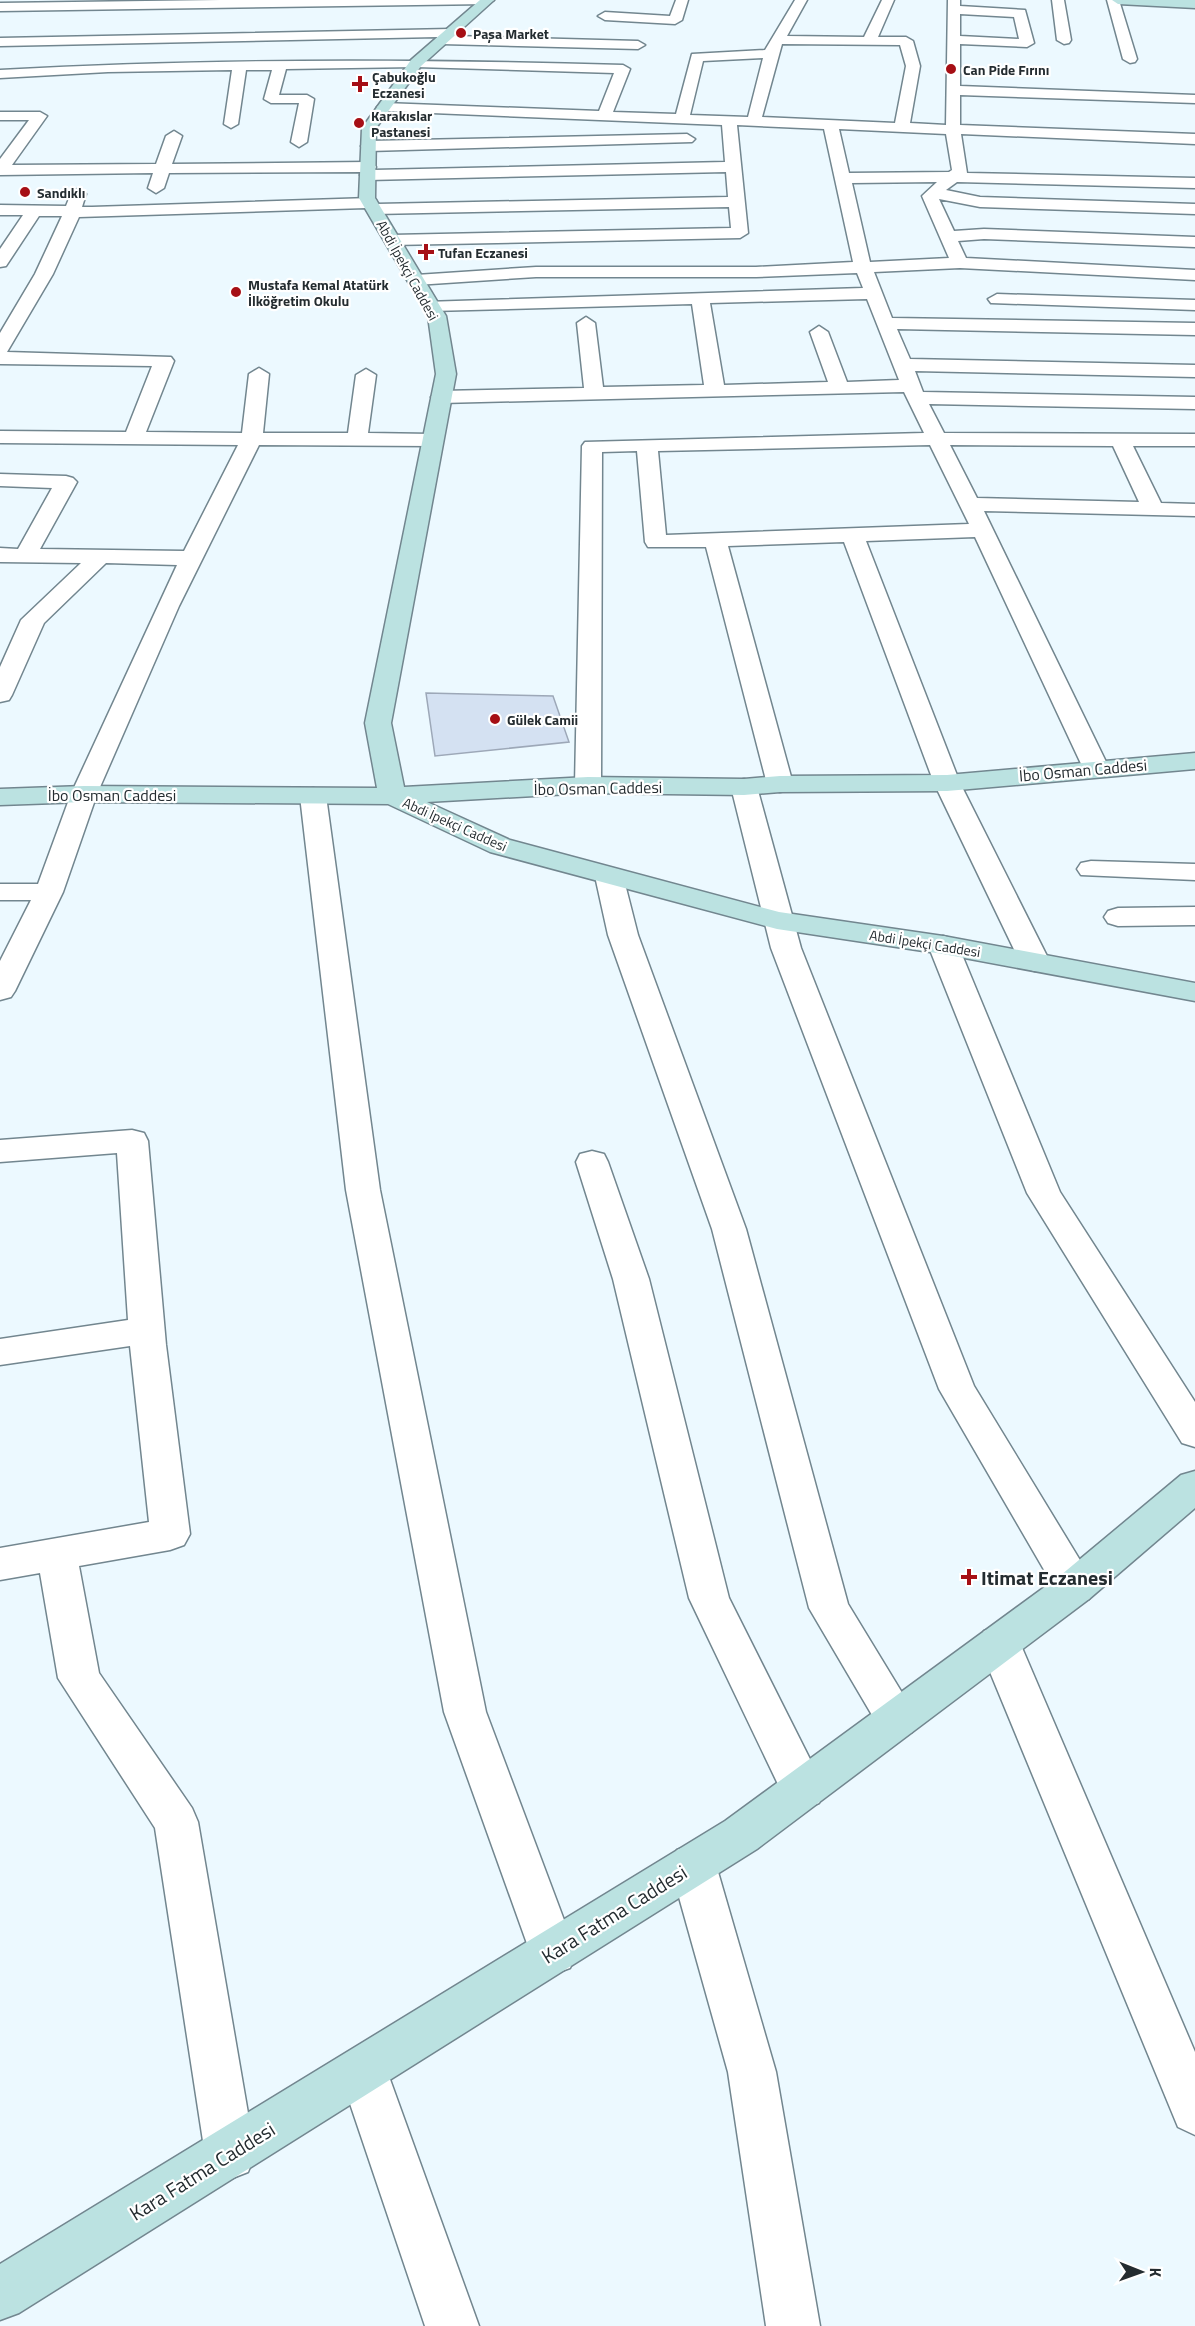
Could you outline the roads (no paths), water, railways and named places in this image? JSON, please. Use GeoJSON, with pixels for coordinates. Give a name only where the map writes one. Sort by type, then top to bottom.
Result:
{"type":"FeatureCollection","features":[{"type":"Feature","properties":{"kind":"main road","name":"Abdi İpekçi Caddesi"},"geometry":{"type":"LineString","coordinates":[[488,0],[416,63],[369,128],[367,198],[437,316],[446,374],[378,723],[392,796],[500,846],[777,920],[944,945],[1195,992]]}},
{"type":"Feature","properties":{"kind":"main road"},"geometry":{"type":"LineString","coordinates":[[1118,0],[1195,4]]}},
{"type":"Feature","properties":{"kind":"main road","name":"İbo Osman Caddesi"},"geometry":{"type":"LineString","coordinates":[[0,797],[84,794],[392,796],[588,785],[744,787],[780,784],[947,783],[1096,768],[1194,762]]}},
{"type":"Feature","properties":{"kind":"main road","name":"Kara Fatma Caddesi"},"geometry":{"type":"LineString","coordinates":[[0,2294],[230,2154],[693,1865],[804,1789],[1075,1587],[1195,1486]]}},
{"type":"Feature","properties":{"kind":"street"},"geometry":{"type":"LineString","coordinates":[[0,7],[488,0]]}},
{"type":"Feature","properties":{"kind":"street"},"geometry":{"type":"LineString","coordinates":[[584,43],[615,0]]}},
{"type":"Feature","properties":{"kind":"street"},"geometry":{"type":"LineString","coordinates":[[605,16],[675,20],[682,0]]}},
{"type":"Feature","properties":{"kind":"street"},"geometry":{"type":"LineString","coordinates":[[754,121],[771,54],[801,0]]}},
{"type":"Feature","properties":{"kind":"street"},"geometry":{"type":"LineString","coordinates":[[869,41],[888,0]]}},
{"type":"Feature","properties":{"kind":"street"},"geometry":{"type":"LineString","coordinates":[[1058,0],[1064,40]]}},
{"type":"Feature","properties":{"kind":"street"},"geometry":{"type":"LineString","coordinates":[[1113,0],[1130,59]]}},
{"type":"Feature","properties":{"kind":"street"},"geometry":{"type":"LineString","coordinates":[[259,37],[274,2]]}},
{"type":"Feature","properties":{"kind":"street"},"geometry":{"type":"LineString","coordinates":[[955,40],[1027,43],[1020,13],[954,5],[955,40],[961,67],[954,90],[959,110],[953,129],[962,151],[960,171],[930,196],[960,263]]}},
{"type":"Feature","properties":{"kind":"street"},"geometry":{"type":"LineString","coordinates":[[40,72],[63,40],[83,6]]}},
{"type":"Feature","properties":{"kind":"street"},"geometry":{"type":"LineString","coordinates":[[343,20],[343,35]]}},
{"type":"Feature","properties":{"kind":"street"},"geometry":{"type":"LineString","coordinates":[[230,23],[240,24],[236,37]]}},
{"type":"Feature","properties":{"kind":"street"},"geometry":{"type":"LineString","coordinates":[[0,42],[343,35],[446,36],[638,45]]}},
{"type":"Feature","properties":{"kind":"street"},"geometry":{"type":"LineString","coordinates":[[777,40],[906,41],[913,66],[908,127],[921,152],[927,177]]}},
{"type":"Feature","properties":{"kind":"street"},"geometry":{"type":"LineString","coordinates":[[682,119],[697,57],[771,54]]}},
{"type":"Feature","properties":{"kind":"street"},"geometry":{"type":"LineString","coordinates":[[0,74],[416,63],[623,69],[604,116]]}},
{"type":"Feature","properties":{"kind":"street"},"geometry":{"type":"LineString","coordinates":[[450,110],[474,64]]}},
{"type":"Feature","properties":{"kind":"street"},"geometry":{"type":"LineString","coordinates":[[499,112],[525,65]]}},
{"type":"Feature","properties":{"kind":"street"},"geometry":{"type":"LineString","coordinates":[[231,124],[240,66]]}},
{"type":"Feature","properties":{"kind":"street"},"geometry":{"type":"LineString","coordinates":[[279,66],[271,99],[307,99],[299,142]]}},
{"type":"Feature","properties":{"kind":"street"},"geometry":{"type":"LineString","coordinates":[[954,90],[1195,99]]}},
{"type":"Feature","properties":{"kind":"street"},"geometry":{"type":"LineString","coordinates":[[384,107],[1195,139]]}},
{"type":"Feature","properties":{"kind":"street"},"geometry":{"type":"LineString","coordinates":[[0,116],[40,116],[0,170]]}},
{"type":"Feature","properties":{"kind":"street"},"geometry":{"type":"LineString","coordinates":[[719,139],[729,120]]}},
{"type":"Feature","properties":{"kind":"street"},"geometry":{"type":"LineString","coordinates":[[830,124],[863,267],[914,392],[983,530],[1096,768]]}},
{"type":"Feature","properties":{"kind":"street"},"geometry":{"type":"LineString","coordinates":[[147,210],[174,136]]}},
{"type":"Feature","properties":{"kind":"street"},"geometry":{"type":"LineString","coordinates":[[0,170],[163,169],[368,162],[719,139]]}},
{"type":"Feature","properties":{"kind":"street"},"geometry":{"type":"LineString","coordinates":[[392,240],[740,233],[734,167],[719,139]]}},
{"type":"Feature","properties":{"kind":"street"},"geometry":{"type":"LineString","coordinates":[[368,162],[535,170],[734,167]]}},
{"type":"Feature","properties":{"kind":"street"},"geometry":{"type":"LineString","coordinates":[[0,350],[35,290],[73,212],[86,170]]}},
{"type":"Feature","properties":{"kind":"street"},"geometry":{"type":"LineString","coordinates":[[534,206],[535,170]]}},
{"type":"Feature","properties":{"kind":"street"},"geometry":{"type":"LineString","coordinates":[[843,178],[954,177],[1195,183]]}},
{"type":"Feature","properties":{"kind":"street"},"geometry":{"type":"LineString","coordinates":[[935,193],[980,202],[1195,209]]}},
{"type":"Feature","properties":{"kind":"street"},"geometry":{"type":"LineString","coordinates":[[0,210],[73,212],[737,202]]}},
{"type":"Feature","properties":{"kind":"street"},"geometry":{"type":"LineString","coordinates":[[0,262],[34,211]]}},
{"type":"Feature","properties":{"kind":"street"},"geometry":{"type":"LineString","coordinates":[[949,236],[984,234],[1195,242]]}},
{"type":"Feature","properties":{"kind":"street"},"geometry":{"type":"LineString","coordinates":[[416,280],[536,272],[793,270],[960,263],[1195,275]]}},
{"type":"Feature","properties":{"kind":"street"},"geometry":{"type":"LineString","coordinates":[[990,264],[997,299],[1006,325]]}},
{"type":"Feature","properties":{"kind":"street"},"geometry":{"type":"LineString","coordinates":[[793,270],[802,295]]}},
{"type":"Feature","properties":{"kind":"street"},"geometry":{"type":"LineString","coordinates":[[431,306],[874,293]]}},
{"type":"Feature","properties":{"kind":"street"},"geometry":{"type":"LineString","coordinates":[[700,298],[715,391]]}},
{"type":"Feature","properties":{"kind":"street"},"geometry":{"type":"LineString","coordinates":[[997,299],[1195,305]]}},
{"type":"Feature","properties":{"kind":"street"},"geometry":{"type":"LineString","coordinates":[[886,322],[1195,329]]}},
{"type":"Feature","properties":{"kind":"street"},"geometry":{"type":"LineString","coordinates":[[586,323],[594,394]]}},
{"type":"Feature","properties":{"kind":"street"},"geometry":{"type":"LineString","coordinates":[[819,332],[840,388]]}},
{"type":"Feature","properties":{"kind":"street"},"geometry":{"type":"LineString","coordinates":[[0,358],[164,361],[134,437]]}},
{"type":"Feature","properties":{"kind":"street"},"geometry":{"type":"LineString","coordinates":[[903,365],[1195,371]]}},
{"type":"Feature","properties":{"kind":"street"},"geometry":{"type":"LineString","coordinates":[[0,991],[49,892],[84,794],[167,606],[252,438],[259,374]]}},
{"type":"Feature","properties":{"kind":"street"},"geometry":{"type":"LineString","coordinates":[[357,440],[366,375]]}},
{"type":"Feature","properties":{"kind":"street"},"geometry":{"type":"LineString","coordinates":[[441,397],[840,388],[1195,403]]}},
{"type":"Feature","properties":{"kind":"street"},"geometry":{"type":"LineString","coordinates":[[0,437],[432,440]]}},
{"type":"Feature","properties":{"kind":"street"},"geometry":{"type":"LineString","coordinates":[[588,785],[592,446],[938,439],[1195,440]]}},
{"type":"Feature","properties":{"kind":"street"},"geometry":{"type":"LineString","coordinates":[[1120,440],[1152,509]]}},
{"type":"Feature","properties":{"kind":"street"},"geometry":{"type":"LineString","coordinates":[[647,445],[656,542],[983,530]]}},
{"type":"Feature","properties":{"kind":"street"},"geometry":{"type":"LineString","coordinates":[[0,480],[66,482],[25,556]]}},
{"type":"Feature","properties":{"kind":"street"},"geometry":{"type":"LineString","coordinates":[[970,504],[1195,510]]}},
{"type":"Feature","properties":{"kind":"street"},"geometry":{"type":"LineString","coordinates":[[853,535],[947,783],[1035,962]]}},
{"type":"Feature","properties":{"kind":"street"},"geometry":{"type":"LineString","coordinates":[[715,540],[780,784]]}},
{"type":"Feature","properties":{"kind":"street"},"geometry":{"type":"LineString","coordinates":[[0,555],[191,558]]}},
{"type":"Feature","properties":{"kind":"street"},"geometry":{"type":"LineString","coordinates":[[0,695],[33,620],[100,557]]}},
{"type":"Feature","properties":{"kind":"street"},"geometry":{"type":"LineString","coordinates":[[744,787],[777,920],[957,1389],[1075,1587]]}},
{"type":"Feature","properties":{"kind":"street"},"geometry":{"type":"LineString","coordinates":[[313,796],[363,1190],[465,1712],[553,1952]]}},
{"type":"Feature","properties":{"kind":"street"},"geometry":{"type":"LineString","coordinates":[[1091,869],[1195,872]]}},
{"type":"Feature","properties":{"kind":"street"},"geometry":{"type":"LineString","coordinates":[[609,876],[623,935],[729,1229],[829,1608],[897,1719]]}},
{"type":"Feature","properties":{"kind":"street"},"geometry":{"type":"LineString","coordinates":[[0,892],[49,892]]}},
{"type":"Feature","properties":{"kind":"street"},"geometry":{"type":"LineString","coordinates":[[1118,917],[1195,916]]}},
{"type":"Feature","properties":{"kind":"street"},"geometry":{"type":"LineString","coordinates":[[944,945],[1044,1193],[1195,1433]]}},
{"type":"Feature","properties":{"kind":"street"},"geometry":{"type":"LineString","coordinates":[[0,1151],[132,1141],[147,1330],[170,1534],[0,1564]]}},
{"type":"Feature","properties":{"kind":"street"},"geometry":{"type":"LineString","coordinates":[[592,1162],[631,1279],[709,1598],[804,1789]]}},
{"type":"Feature","properties":{"kind":"street"},"geometry":{"type":"LineString","coordinates":[[0,1352],[147,1330]]}},
{"type":"Feature","properties":{"kind":"street"},"geometry":{"type":"LineString","coordinates":[[57,1554],[79,1678],[176,1821],[230,2154]]}},
{"type":"Feature","properties":{"kind":"street"},"geometry":{"type":"LineString","coordinates":[[999,1643],[1195,2110]]}},
{"type":"Feature","properties":{"kind":"street"},"geometry":{"type":"LineString","coordinates":[[693,1865],[752,2072],[793,2326]]}},
{"type":"Feature","properties":{"kind":"street"},"geometry":{"type":"LineString","coordinates":[[363,2071],[452,2326]]}},
{"type":"Feature","properties":{"kind":"place","name":"Paşa Market"},"geometry":{"type":"Point","coordinates":[461,33]}},
{"type":"Feature","properties":{"kind":"place","name":"Can Pide Fırını"},"geometry":{"type":"Point","coordinates":[951,69]}},
{"type":"Feature","properties":{"kind":"place","name":"Çabukoğlu Eczanesi"},"geometry":{"type":"Point","coordinates":[360,84]}},
{"type":"Feature","properties":{"kind":"place","name":"Karakıslar Pastanesi"},"geometry":{"type":"Point","coordinates":[359,123]}},
{"type":"Feature","properties":{"kind":"place","name":"Sandıklı"},"geometry":{"type":"Point","coordinates":[25,192]}},
{"type":"Feature","properties":{"kind":"place","name":"Tufan Eczanesi"},"geometry":{"type":"Point","coordinates":[426,252]}},
{"type":"Feature","properties":{"kind":"place","name":"Mustafa Kemal Atatürk İlköğretim Okulu"},"geometry":{"type":"Point","coordinates":[236,292]}},
{"type":"Feature","properties":{"kind":"place","name":"Gülek Camii"},"geometry":{"type":"Point","coordinates":[495,719]}},
{"type":"Feature","properties":{"kind":"place","name":"Itimat Eczanesi"},"geometry":{"type":"Point","coordinates":[969,1577]}}]}
